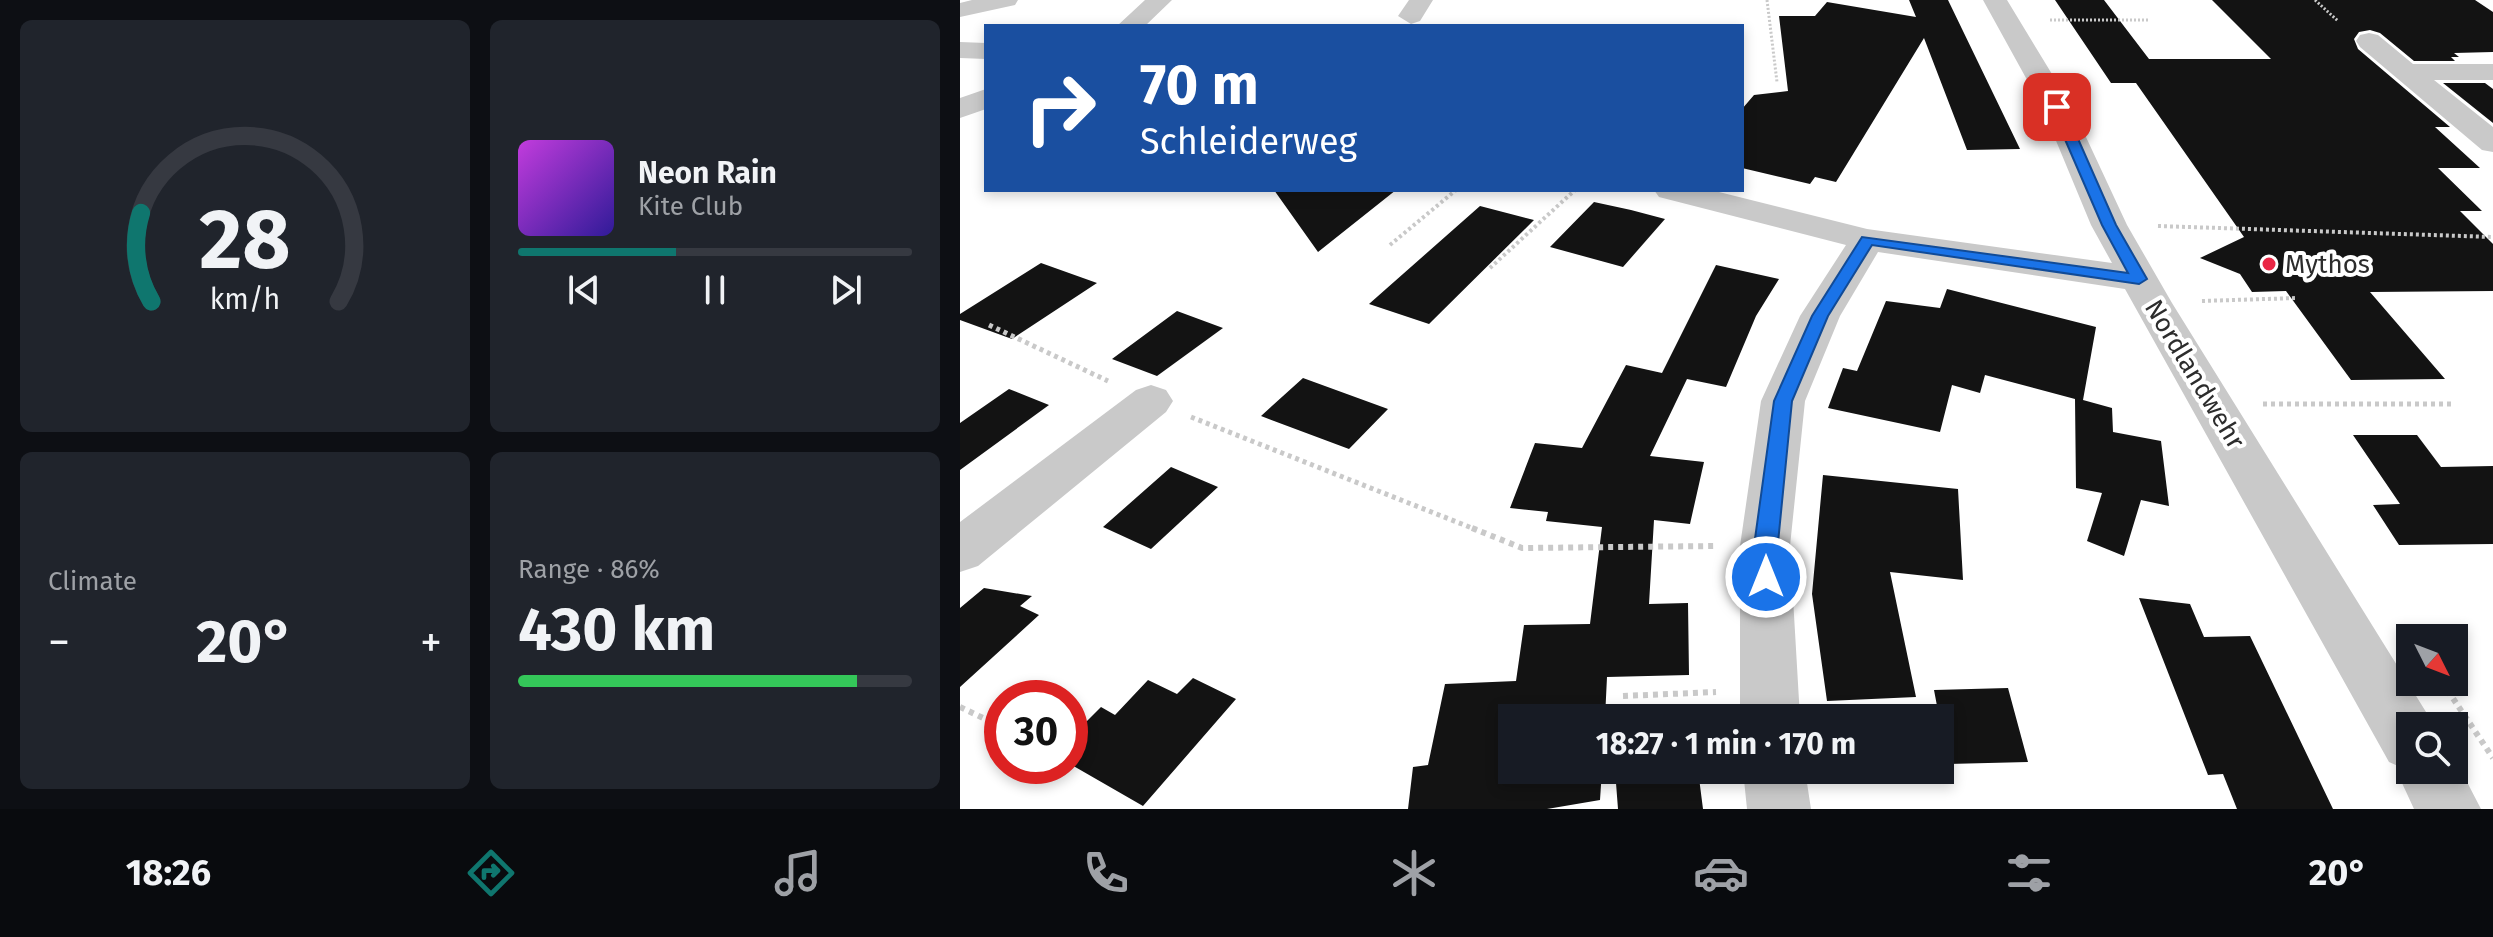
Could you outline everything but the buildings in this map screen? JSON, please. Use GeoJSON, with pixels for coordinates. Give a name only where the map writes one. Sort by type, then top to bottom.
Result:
{"type":"FeatureCollection","features":[{"type":"Feature","properties":{"kind":"street"},"geometry":{"type":"LineString","coordinates":[[960,10],[1006,0]]}},
{"type":"Feature","properties":{"kind":"street"},"geometry":{"type":"LineString","coordinates":[[1132,24],[1160,0]]}},
{"type":"Feature","properties":{"kind":"street","name":"Nordlandwehr"},"geometry":{"type":"LineString","coordinates":[[2001,10],[2057,107],[2109,225],[2145,291],[2396,717]]}},
{"type":"Feature","properties":{"kind":"street"},"geometry":{"type":"LineString","coordinates":[[2369,41],[2493,143]]}},
{"type":"Feature","properties":{"kind":"street"},"geometry":{"type":"LineString","coordinates":[[960,50],[984,51]]}},
{"type":"Feature","properties":{"kind":"street"},"geometry":{"type":"LineString","coordinates":[[2408,72],[2493,72]]}},
{"type":"Feature","properties":{"kind":"street"},"geometry":{"type":"LineString","coordinates":[[960,109],[984,99]]}},
{"type":"Feature","properties":{"kind":"street"},"geometry":{"type":"LineString","coordinates":[[1679,192],[1867,240],[2145,291]]}},
{"type":"Feature","properties":{"kind":"street"},"geometry":{"type":"LineString","coordinates":[[1769,704],[1765,546],[1783,401],[1820,316],[1867,240]]}},
{"type":"Feature","properties":{"kind":"street"},"geometry":{"type":"LineString","coordinates":[[960,551],[1151,401]]}},
{"type":"Feature","properties":{"kind":"street"},"geometry":{"type":"LineString","coordinates":[[1776,784],[1779,809]]}},
{"type":"Feature","properties":{"kind":"street"},"geometry":{"type":"LineString","coordinates":[[2435,784],[2449,809]]}},
{"type":"Feature","properties":{"kind":"path"},"geometry":{"type":"LineString","coordinates":[[1767,0],[1777,82]]}},
{"type":"Feature","properties":{"kind":"path"},"geometry":{"type":"LineString","coordinates":[[2001,10],[2149,20]]}},
{"type":"Feature","properties":{"kind":"path"},"geometry":{"type":"LineString","coordinates":[[1390,245],[1454,192]]}},
{"type":"Feature","properties":{"kind":"path"},"geometry":{"type":"LineString","coordinates":[[1490,268],[1573,192]]}},
{"type":"Feature","properties":{"kind":"path"},"geometry":{"type":"LineString","coordinates":[[2109,225],[2493,237]]}},
{"type":"Feature","properties":{"kind":"path"},"geometry":{"type":"LineString","coordinates":[[2145,291],[2297,298]]}},
{"type":"Feature","properties":{"kind":"path"},"geometry":{"type":"LineString","coordinates":[[989,325],[1151,401],[1522,548],[1765,546]]}},
{"type":"Feature","properties":{"kind":"path"},"geometry":{"type":"LineString","coordinates":[[2214,404],[2454,404]]}},
{"type":"Feature","properties":{"kind":"path"},"geometry":{"type":"LineString","coordinates":[[1623,696],[1769,704]]}},
{"type":"Feature","properties":{"kind":"path"},"geometry":{"type":"LineString","coordinates":[[2451,696],[2493,758]]}},
{"type":"Feature","properties":{"kind":"path"},"geometry":{"type":"LineString","coordinates":[[960,707],[984,718]]}},
{"type":"Feature","properties":{"kind":"place","name":"Mythos"},"geometry":{"type":"Point","coordinates":[2269,264]}},
{"type":"Feature","properties":{"kind":"route"},"geometry":{"type":"LineString","coordinates":[[1766,577],[1765,546],[1783,401],[1820,316],[1867,240],[2139,279],[2109,225],[2057,107]]}}]}
